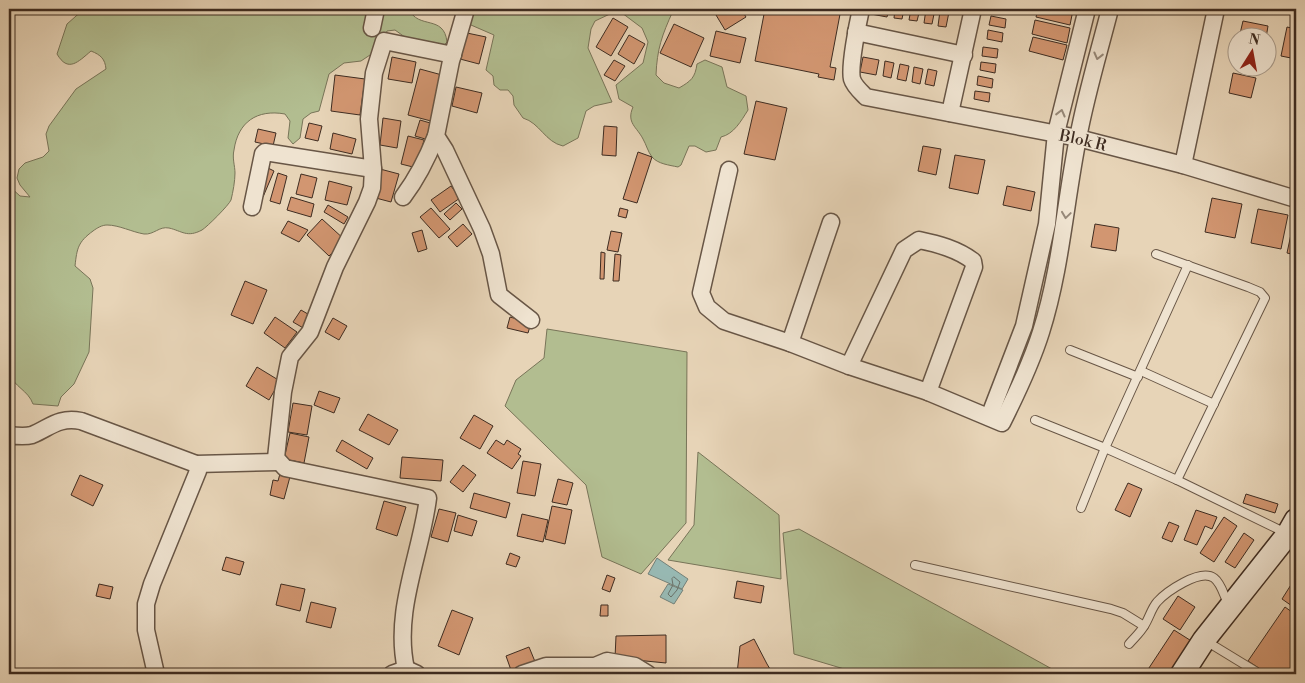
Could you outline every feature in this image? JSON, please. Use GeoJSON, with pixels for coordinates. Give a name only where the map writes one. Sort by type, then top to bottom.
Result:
{"type":"FeatureCollection","features":[{"type":"Feature","properties":{"kind":"main road"},"geometry":{"type":"LineString","coordinates":[[1182,674],[1204,640],[1292,527]]}},
{"type":"Feature","properties":{"kind":"street"},"geometry":{"type":"LineString","coordinates":[[372,28],[376,9]]}},
{"type":"Feature","properties":{"kind":"street"},"geometry":{"type":"LineString","coordinates":[[403,197],[425,165],[436,136],[452,55],[466,9]]}},
{"type":"Feature","properties":{"kind":"street"},"geometry":{"type":"LineString","coordinates":[[862,9],[856,32],[964,56]]}},
{"type":"Feature","properties":{"kind":"street"},"geometry":{"type":"LineString","coordinates":[[950,113],[973,9]]}},
{"type":"Feature","properties":{"kind":"street"},"geometry":{"type":"LineString","coordinates":[[989,417],[1024,326],[1047,224],[1056,133],[1087,9]]}},
{"type":"Feature","properties":{"kind":"street"},"geometry":{"type":"LineString","coordinates":[[728,170],[701,293],[707,308],[724,321],[928,392],[1002,423],[1027,373],[1042,331],[1057,270],[1078,138],[1110,9]]}},
{"type":"Feature","properties":{"kind":"street"},"geometry":{"type":"LineString","coordinates":[[1183,164],[1216,9]]}},
{"type":"Feature","properties":{"kind":"street","name":"Blok R"},"geometry":{"type":"LineString","coordinates":[[856,32],[851,75],[854,84],[866,97],[1078,138],[1183,164],[1296,199]]}},
{"type":"Feature","properties":{"kind":"street"},"geometry":{"type":"LineString","coordinates":[[409,673],[402,652],[402,634],[409,580],[418,549],[428,498],[285,468],[276,458],[283,392],[290,357],[310,332],[335,267],[372,188],[373,169],[369,119],[374,73],[384,42],[452,55]]}},
{"type":"Feature","properties":{"kind":"street"},"geometry":{"type":"LineString","coordinates":[[436,136],[445,150],[482,229],[491,254],[499,295],[531,320]]}},
{"type":"Feature","properties":{"kind":"street"},"geometry":{"type":"LineString","coordinates":[[252,207],[262,154],[265,152],[373,169]]}},
{"type":"Feature","properties":{"kind":"street"},"geometry":{"type":"LineString","coordinates":[[790,343],[831,222]]}},
{"type":"Feature","properties":{"kind":"street"},"geometry":{"type":"LineString","coordinates":[[849,366],[904,250],[919,240],[934,243],[957,251],[973,260],[974,268],[928,392]]}},
{"type":"Feature","properties":{"kind":"street"},"geometry":{"type":"LineString","coordinates":[[1038,264],[1057,270]]}},
{"type":"Feature","properties":{"kind":"street"},"geometry":{"type":"LineString","coordinates":[[9,435],[31,435],[48,426],[72,420],[81,421],[196,464],[278,462]]}},
{"type":"Feature","properties":{"kind":"street"},"geometry":{"type":"LineString","coordinates":[[156,674],[146,630],[146,604],[152,584],[198,471],[196,464]]}},
{"type":"Feature","properties":{"kind":"street"},"geometry":{"type":"LineString","coordinates":[[522,674],[546,666],[594,666],[607,661],[635,666],[648,674]]}},
{"type":"Feature","properties":{"kind":"lane"},"geometry":{"type":"LineString","coordinates":[[1156,254],[1248,287],[1260,292],[1265,298],[1177,480]]}},
{"type":"Feature","properties":{"kind":"lane"},"geometry":{"type":"LineString","coordinates":[[1081,508],[1104,448],[1188,264]]}},
{"type":"Feature","properties":{"kind":"lane"},"geometry":{"type":"LineString","coordinates":[[1070,350],[1139,374],[1214,404]]}},
{"type":"Feature","properties":{"kind":"lane"},"geometry":{"type":"LineString","coordinates":[[1035,420],[1292,527]]}},
{"type":"Feature","properties":{"kind":"lane"},"geometry":{"type":"LineString","coordinates":[[915,565],[1111,609],[1144,626]]}},
{"type":"Feature","properties":{"kind":"lane"},"geometry":{"type":"LineString","coordinates":[[1129,644],[1144,626],[1155,604],[1164,595],[1194,577],[1208,576],[1215,578],[1230,607]]}},
{"type":"Feature","properties":{"kind":"lane"},"geometry":{"type":"LineString","coordinates":[[1204,640],[1260,674]]}},
{"type":"Feature","properties":{"kind":"green space"},"geometry":{"type":"Polygon","coordinates":[[[84,9],[409,9],[418,19],[441,28],[445,33],[447,42],[440,49],[409,40],[395,30],[387,31],[379,49],[361,61],[344,63],[329,74],[319,111],[311,113],[303,119],[300,138],[293,144],[288,138],[290,121],[285,114],[266,114],[250,120],[236,140],[233,156],[235,179],[231,200],[218,216],[202,230],[188,234],[165,228],[144,234],[107,225],[98,228],[88,235],[79,246],[75,266],[90,279],[93,288],[89,352],[74,384],[61,397],[58,406],[33,404],[28,395],[14,382],[9,373],[9,186],[20,196],[30,197],[17,178],[19,169],[25,163],[43,157],[49,151],[46,134],[49,126],[76,89],[106,69],[102,58],[91,51],[73,64],[65,63],[57,54],[67,24],[84,9]]]}},
{"type":"Feature","properties":{"kind":"green space"},"geometry":{"type":"Polygon","coordinates":[[[461,9],[672,9],[673,11],[659,50],[656,75],[664,83],[679,88],[692,79],[697,64],[705,60],[722,67],[727,87],[746,96],[748,110],[740,123],[730,133],[721,137],[716,150],[706,152],[695,146],[689,146],[681,165],[678,167],[664,164],[654,159],[633,125],[631,112],[633,107],[619,99],[616,85],[643,63],[648,42],[642,28],[622,13],[612,13],[595,21],[591,29],[588,48],[612,102],[594,106],[586,111],[578,138],[563,146],[557,144],[529,120],[523,118],[514,105],[513,96],[508,90],[500,90],[494,85],[493,76],[486,70],[494,35],[464,21],[461,9]]]}},
{"type":"Feature","properties":{"kind":"green space"},"geometry":{"type":"Polygon","coordinates":[[[547,329],[687,352],[686,523],[641,574],[602,557],[586,485],[505,406],[516,380],[544,358],[547,329]]]}},
{"type":"Feature","properties":{"kind":"green space"},"geometry":{"type":"Polygon","coordinates":[[[698,452],[779,515],[781,579],[668,560],[694,525],[698,452]]]}},
{"type":"Feature","properties":{"kind":"green space"},"geometry":{"type":"Polygon","coordinates":[[[799,529],[1061,674],[861,674],[794,654],[783,533],[799,529]]]}},
{"type":"Feature","properties":{"kind":"water"},"geometry":{"type":"Polygon","coordinates":[[[657,558],[688,579],[682,589],[648,574],[657,558]]]}},
{"type":"Feature","properties":{"kind":"water"},"geometry":{"type":"Polygon","coordinates":[[[668,584],[683,590],[674,604],[660,597],[668,584]]]}},
{"type":"Feature","properties":{"kind":"building"},"geometry":{"type":"Polygon","coordinates":[[[741,9],[746,17],[725,30],[713,10],[741,9]]]}},
{"type":"Feature","properties":{"kind":"building"},"geometry":{"type":"Polygon","coordinates":[[[765,9],[841,9],[830,67],[836,68],[834,80],[818,77],[819,74],[755,61],[765,9]]]}},
{"type":"Feature","properties":{"kind":"building"},"geometry":{"type":"Polygon","coordinates":[[[872,9],[889,9],[887,17],[871,14],[872,9]]]}},
{"type":"Feature","properties":{"kind":"building"},"geometry":{"type":"Polygon","coordinates":[[[895,9],[904,9],[902,19],[894,18],[895,9]]]}},
{"type":"Feature","properties":{"kind":"building"},"geometry":{"type":"Polygon","coordinates":[[[911,9],[920,9],[917,21],[909,20],[911,9]]]}},
{"type":"Feature","properties":{"kind":"building"},"geometry":{"type":"Polygon","coordinates":[[[926,9],[935,9],[932,24],[924,23],[926,9]]]}},
{"type":"Feature","properties":{"kind":"building"},"geometry":{"type":"Polygon","coordinates":[[[993,9],[1009,9],[1008,13],[993,9]]]}},
{"type":"Feature","properties":{"kind":"building"},"geometry":{"type":"Polygon","coordinates":[[[1038,9],[1073,10],[1070,25],[1036,17],[1038,9]]]}},
{"type":"Feature","properties":{"kind":"building"},"geometry":{"type":"Polygon","coordinates":[[[940,11],[949,12],[946,27],[938,26],[940,11]]]}},
{"type":"Feature","properties":{"kind":"building"},"geometry":{"type":"Polygon","coordinates":[[[991,16],[1006,19],[1005,28],[989,25],[991,16]]]}},
{"type":"Feature","properties":{"kind":"building"},"geometry":{"type":"Polygon","coordinates":[[[613,18],[628,27],[611,56],[596,47],[613,18]]]}},
{"type":"Feature","properties":{"kind":"building"},"geometry":{"type":"Polygon","coordinates":[[[1035,20],[1070,28],[1067,43],[1032,34],[1035,20]]]}},
{"type":"Feature","properties":{"kind":"building"},"geometry":{"type":"Polygon","coordinates":[[[1243,21],[1268,26],[1268,28],[1241,28],[1243,21]]]}},
{"type":"Feature","properties":{"kind":"building"},"geometry":{"type":"Polygon","coordinates":[[[674,24],[704,38],[691,67],[660,53],[674,24]]]}},
{"type":"Feature","properties":{"kind":"building"},"geometry":{"type":"Polygon","coordinates":[[[1287,27],[1296,29],[1296,59],[1281,56],[1287,27]]]}},
{"type":"Feature","properties":{"kind":"building"},"geometry":{"type":"Polygon","coordinates":[[[988,30],[1003,33],[1002,42],[987,39],[988,30]]]}},
{"type":"Feature","properties":{"kind":"building"},"geometry":{"type":"Polygon","coordinates":[[[716,31],[746,38],[740,63],[710,56],[716,31]]]}},
{"type":"Feature","properties":{"kind":"building"},"geometry":{"type":"Polygon","coordinates":[[[467,33],[486,37],[479,64],[460,59],[467,33]]]}},
{"type":"Feature","properties":{"kind":"building"},"geometry":{"type":"Polygon","coordinates":[[[629,35],[645,44],[634,64],[618,54],[629,35]]]}},
{"type":"Feature","properties":{"kind":"building"},"geometry":{"type":"Polygon","coordinates":[[[1033,37],[1067,45],[1063,60],[1029,51],[1033,37]]]}},
{"type":"Feature","properties":{"kind":"building"},"geometry":{"type":"Polygon","coordinates":[[[983,47],[998,49],[997,58],[982,56],[983,47]]]}},
{"type":"Feature","properties":{"kind":"building"},"geometry":{"type":"Polygon","coordinates":[[[392,57],[416,62],[412,83],[388,79],[392,57]]]}},
{"type":"Feature","properties":{"kind":"building"},"geometry":{"type":"Polygon","coordinates":[[[863,57],[879,60],[876,75],[860,72],[863,57]]]}},
{"type":"Feature","properties":{"kind":"building"},"geometry":{"type":"Polygon","coordinates":[[[614,60],[625,66],[615,81],[604,75],[614,60]]]}},
{"type":"Feature","properties":{"kind":"building"},"geometry":{"type":"Polygon","coordinates":[[[885,61],[894,63],[891,78],[883,76],[885,61]]]}},
{"type":"Feature","properties":{"kind":"building"},"geometry":{"type":"Polygon","coordinates":[[[981,62],[996,64],[995,73],[980,70],[981,62]]]}},
{"type":"Feature","properties":{"kind":"building"},"geometry":{"type":"Polygon","coordinates":[[[900,64],[909,66],[906,81],[897,79],[900,64]]]}},
{"type":"Feature","properties":{"kind":"building"},"geometry":{"type":"Polygon","coordinates":[[[914,67],[923,69],[920,84],[912,82],[914,67]]]}},
{"type":"Feature","properties":{"kind":"building"},"geometry":{"type":"Polygon","coordinates":[[[420,69],[442,75],[431,121],[408,115],[420,69]]]}},
{"type":"Feature","properties":{"kind":"building"},"geometry":{"type":"Polygon","coordinates":[[[928,69],[937,71],[934,86],[925,84],[928,69]]]}},
{"type":"Feature","properties":{"kind":"building"},"geometry":{"type":"Polygon","coordinates":[[[335,75],[365,79],[360,115],[331,111],[335,75]]]}},
{"type":"Feature","properties":{"kind":"building"},"geometry":{"type":"Polygon","coordinates":[[[978,76],[993,79],[992,88],[977,85],[978,76]]]}},
{"type":"Feature","properties":{"kind":"building"},"geometry":{"type":"Polygon","coordinates":[[[1232,78],[1256,78],[1251,98],[1229,93],[1232,78]]]}},
{"type":"Feature","properties":{"kind":"building"},"geometry":{"type":"Polygon","coordinates":[[[456,87],[482,93],[477,113],[452,106],[456,87]]]}},
{"type":"Feature","properties":{"kind":"building"},"geometry":{"type":"Polygon","coordinates":[[[975,91],[990,93],[989,102],[974,99],[975,91]]]}},
{"type":"Feature","properties":{"kind":"building"},"geometry":{"type":"Polygon","coordinates":[[[756,101],[787,108],[775,160],[744,154],[756,101]]]}},
{"type":"Feature","properties":{"kind":"building"},"geometry":{"type":"Polygon","coordinates":[[[383,118],[401,121],[397,148],[380,145],[383,118]]]}},
{"type":"Feature","properties":{"kind":"building"},"geometry":{"type":"Polygon","coordinates":[[[420,120],[437,125],[432,141],[415,136],[420,120]]]}},
{"type":"Feature","properties":{"kind":"building"},"geometry":{"type":"Polygon","coordinates":[[[309,123],[322,126],[318,141],[305,138],[309,123]]]}},
{"type":"Feature","properties":{"kind":"building"},"geometry":{"type":"Polygon","coordinates":[[[604,126],[617,127],[616,156],[602,155],[604,126]]]}},
{"type":"Feature","properties":{"kind":"building"},"geometry":{"type":"Polygon","coordinates":[[[258,129],[276,133],[273,146],[255,142],[258,129]]]}},
{"type":"Feature","properties":{"kind":"building"},"geometry":{"type":"Polygon","coordinates":[[[333,133],[356,139],[352,154],[330,149],[333,133]]]}},
{"type":"Feature","properties":{"kind":"building"},"geometry":{"type":"Polygon","coordinates":[[[408,136],[424,140],[417,168],[401,164],[408,136]]]}},
{"type":"Feature","properties":{"kind":"building"},"geometry":{"type":"Polygon","coordinates":[[[923,146],[941,149],[936,175],[918,171],[923,146]]]}},
{"type":"Feature","properties":{"kind":"building"},"geometry":{"type":"Polygon","coordinates":[[[638,152],[652,157],[637,203],[623,199],[638,152]]]}},
{"type":"Feature","properties":{"kind":"building"},"geometry":{"type":"Polygon","coordinates":[[[955,155],[985,160],[978,194],[949,188],[955,155]]]}},
{"type":"Feature","properties":{"kind":"building"},"geometry":{"type":"Polygon","coordinates":[[[268,168],[274,171],[263,197],[257,195],[268,168]]]}},
{"type":"Feature","properties":{"kind":"building"},"geometry":{"type":"Polygon","coordinates":[[[380,169],[399,174],[391,202],[372,197],[380,169]]]}},
{"type":"Feature","properties":{"kind":"building"},"geometry":{"type":"Polygon","coordinates":[[[278,173],[287,176],[280,204],[270,201],[278,173]]]}},
{"type":"Feature","properties":{"kind":"building"},"geometry":{"type":"Polygon","coordinates":[[[301,174],[317,178],[312,198],[296,194],[301,174]]]}},
{"type":"Feature","properties":{"kind":"building"},"geometry":{"type":"Polygon","coordinates":[[[329,181],[352,187],[347,205],[325,200],[329,181]]]}},
{"type":"Feature","properties":{"kind":"building"},"geometry":{"type":"Polygon","coordinates":[[[451,186],[460,198],[440,212],[431,200],[451,186]]]}},
{"type":"Feature","properties":{"kind":"building"},"geometry":{"type":"Polygon","coordinates":[[[1007,186],[1035,192],[1031,211],[1003,205],[1007,186]]]}},
{"type":"Feature","properties":{"kind":"building"},"geometry":{"type":"Polygon","coordinates":[[[291,197],[314,204],[311,217],[287,210],[291,197]]]}},
{"type":"Feature","properties":{"kind":"building"},"geometry":{"type":"Polygon","coordinates":[[[1212,198],[1242,204],[1235,238],[1205,232],[1212,198]]]}},
{"type":"Feature","properties":{"kind":"building"},"geometry":{"type":"Polygon","coordinates":[[[456,203],[462,209],[450,220],[444,214],[456,203]]]}},
{"type":"Feature","properties":{"kind":"building"},"geometry":{"type":"Polygon","coordinates":[[[328,205],[348,217],[344,224],[324,212],[328,205]]]}},
{"type":"Feature","properties":{"kind":"building"},"geometry":{"type":"Polygon","coordinates":[[[431,208],[450,229],[439,238],[420,217],[431,208]]]}},
{"type":"Feature","properties":{"kind":"building"},"geometry":{"type":"Polygon","coordinates":[[[620,208],[628,210],[626,218],[618,216],[620,208]]]}},
{"type":"Feature","properties":{"kind":"building"},"geometry":{"type":"Polygon","coordinates":[[[1258,209],[1288,215],[1281,249],[1251,243],[1258,209]]]}},
{"type":"Feature","properties":{"kind":"building"},"geometry":{"type":"Polygon","coordinates":[[[322,219],[345,240],[329,256],[307,235],[322,219]]]}},
{"type":"Feature","properties":{"kind":"building"},"geometry":{"type":"Polygon","coordinates":[[[1294,220],[1296,221],[1296,255],[1287,253],[1294,220]]]}},
{"type":"Feature","properties":{"kind":"building"},"geometry":{"type":"Polygon","coordinates":[[[288,221],[308,230],[299,242],[281,233],[288,221]]]}},
{"type":"Feature","properties":{"kind":"building"},"geometry":{"type":"Polygon","coordinates":[[[463,224],[472,234],[457,247],[448,237],[463,224]]]}},
{"type":"Feature","properties":{"kind":"building"},"geometry":{"type":"Polygon","coordinates":[[[1095,224],[1119,228],[1116,251],[1091,247],[1095,224]]]}},
{"type":"Feature","properties":{"kind":"building"},"geometry":{"type":"Polygon","coordinates":[[[422,230],[427,249],[418,252],[412,233],[422,230]]]}},
{"type":"Feature","properties":{"kind":"building"},"geometry":{"type":"Polygon","coordinates":[[[611,231],[622,233],[618,252],[607,250],[611,231]]]}},
{"type":"Feature","properties":{"kind":"building"},"geometry":{"type":"Polygon","coordinates":[[[601,252],[605,253],[604,279],[600,279],[601,252]]]}},
{"type":"Feature","properties":{"kind":"building"},"geometry":{"type":"Polygon","coordinates":[[[615,254],[621,255],[619,281],[613,281],[615,254]]]}},
{"type":"Feature","properties":{"kind":"building"},"geometry":{"type":"Polygon","coordinates":[[[245,281],[267,290],[253,324],[231,315],[245,281]]]}},
{"type":"Feature","properties":{"kind":"building"},"geometry":{"type":"Polygon","coordinates":[[[301,310],[313,317],[305,329],[293,322],[301,310]]]}},
{"type":"Feature","properties":{"kind":"building"},"geometry":{"type":"Polygon","coordinates":[[[275,317],[297,332],[285,348],[264,333],[275,317]]]}},
{"type":"Feature","properties":{"kind":"building"},"geometry":{"type":"Polygon","coordinates":[[[510,317],[531,323],[528,333],[507,328],[510,317]]]}},
{"type":"Feature","properties":{"kind":"building"},"geometry":{"type":"Polygon","coordinates":[[[333,318],[347,326],[339,340],[325,332],[333,318]]]}},
{"type":"Feature","properties":{"kind":"building"},"geometry":{"type":"Polygon","coordinates":[[[257,367],[280,381],[269,400],[246,386],[257,367]]]}},
{"type":"Feature","properties":{"kind":"building"},"geometry":{"type":"Polygon","coordinates":[[[319,391],[340,398],[334,413],[314,405],[319,391]]]}},
{"type":"Feature","properties":{"kind":"building"},"geometry":{"type":"Polygon","coordinates":[[[293,403],[312,406],[307,435],[288,432],[293,403]]]}},
{"type":"Feature","properties":{"kind":"building"},"geometry":{"type":"Polygon","coordinates":[[[368,414],[398,430],[389,445],[359,430],[368,414]]]}},
{"type":"Feature","properties":{"kind":"building"},"geometry":{"type":"Polygon","coordinates":[[[474,415],[493,426],[480,449],[460,438],[474,415]]]}},
{"type":"Feature","properties":{"kind":"building"},"geometry":{"type":"Polygon","coordinates":[[[290,433],[309,437],[304,463],[284,459],[290,433]]]}},
{"type":"Feature","properties":{"kind":"building"},"geometry":{"type":"Polygon","coordinates":[[[342,440],[373,458],[367,469],[336,451],[342,440]]]}},
{"type":"Feature","properties":{"kind":"building"},"geometry":{"type":"Polygon","coordinates":[[[496,440],[504,445],[507,440],[521,449],[518,454],[521,456],[512,469],[487,453],[496,440]]]}},
{"type":"Feature","properties":{"kind":"building"},"geometry":{"type":"Polygon","coordinates":[[[402,457],[443,460],[441,481],[400,478],[402,457]]]}},
{"type":"Feature","properties":{"kind":"building"},"geometry":{"type":"Polygon","coordinates":[[[523,461],[541,464],[535,496],[517,493],[523,461]]]}},
{"type":"Feature","properties":{"kind":"building"},"geometry":{"type":"Polygon","coordinates":[[[463,465],[476,475],[463,492],[450,482],[463,465]]]}},
{"type":"Feature","properties":{"kind":"building"},"geometry":{"type":"Polygon","coordinates":[[[281,470],[291,473],[284,499],[270,495],[273,480],[278,481],[281,470]]]}},
{"type":"Feature","properties":{"kind":"building"},"geometry":{"type":"Polygon","coordinates":[[[80,475],[103,485],[93,506],[71,495],[80,475]]]}},
{"type":"Feature","properties":{"kind":"building"},"geometry":{"type":"Polygon","coordinates":[[[558,479],[573,483],[567,505],[552,502],[558,479]]]}},
{"type":"Feature","properties":{"kind":"building"},"geometry":{"type":"Polygon","coordinates":[[[1128,483],[1142,489],[1130,517],[1115,510],[1128,483]]]}},
{"type":"Feature","properties":{"kind":"building"},"geometry":{"type":"Polygon","coordinates":[[[474,493],[510,503],[506,518],[470,508],[474,493]]]}},
{"type":"Feature","properties":{"kind":"building"},"geometry":{"type":"Polygon","coordinates":[[[1246,494],[1278,504],[1275,513],[1243,503],[1246,494]]]}},
{"type":"Feature","properties":{"kind":"building"},"geometry":{"type":"Polygon","coordinates":[[[384,501],[406,507],[397,536],[376,529],[384,501]]]}},
{"type":"Feature","properties":{"kind":"building"},"geometry":{"type":"Polygon","coordinates":[[[552,506],[572,510],[565,544],[545,539],[552,506]]]}},
{"type":"Feature","properties":{"kind":"building"},"geometry":{"type":"Polygon","coordinates":[[[439,509],[456,513],[448,542],[431,537],[439,509]]]}},
{"type":"Feature","properties":{"kind":"building"},"geometry":{"type":"Polygon","coordinates":[[[1196,510],[1217,517],[1212,529],[1205,526],[1197,545],[1184,540],[1196,510]]]}},
{"type":"Feature","properties":{"kind":"building"},"geometry":{"type":"Polygon","coordinates":[[[522,514],[548,520],[543,542],[517,536],[522,514]]]}},
{"type":"Feature","properties":{"kind":"building"},"geometry":{"type":"Polygon","coordinates":[[[458,515],[477,521],[472,536],[454,531],[458,515]]]}},
{"type":"Feature","properties":{"kind":"building"},"geometry":{"type":"Polygon","coordinates":[[[1224,517],[1237,526],[1214,562],[1200,553],[1224,517]]]}},
{"type":"Feature","properties":{"kind":"building"},"geometry":{"type":"Polygon","coordinates":[[[1169,522],[1179,526],[1172,542],[1162,538],[1169,522]]]}},
{"type":"Feature","properties":{"kind":"building"},"geometry":{"type":"Polygon","coordinates":[[[1244,533],[1254,540],[1235,568],[1225,562],[1244,533]]]}},
{"type":"Feature","properties":{"kind":"building"},"geometry":{"type":"Polygon","coordinates":[[[510,553],[520,557],[516,567],[506,564],[510,553]]]}},
{"type":"Feature","properties":{"kind":"building"},"geometry":{"type":"Polygon","coordinates":[[[226,557],[244,562],[240,575],[222,570],[226,557]]]}},
{"type":"Feature","properties":{"kind":"building"},"geometry":{"type":"Polygon","coordinates":[[[607,575],[615,578],[610,592],[602,589],[607,575]]]}},
{"type":"Feature","properties":{"kind":"building"},"geometry":{"type":"Polygon","coordinates":[[[1294,580],[1296,581],[1296,600],[1292,606],[1282,599],[1294,580]]]}},
{"type":"Feature","properties":{"kind":"building"},"geometry":{"type":"Polygon","coordinates":[[[737,581],[764,586],[761,603],[734,598],[737,581]]]}},
{"type":"Feature","properties":{"kind":"building"},"geometry":{"type":"Polygon","coordinates":[[[99,584],[113,587],[110,599],[96,596],[99,584]]]}},
{"type":"Feature","properties":{"kind":"building"},"geometry":{"type":"Polygon","coordinates":[[[281,584],[305,589],[300,611],[276,605],[281,584]]]}},
{"type":"Feature","properties":{"kind":"building"},"geometry":{"type":"Polygon","coordinates":[[[1178,596],[1195,607],[1180,630],[1163,619],[1178,596]]]}},
{"type":"Feature","properties":{"kind":"building"},"geometry":{"type":"Polygon","coordinates":[[[311,602],[336,608],[331,628],[306,622],[311,602]]]}},
{"type":"Feature","properties":{"kind":"building"},"geometry":{"type":"Polygon","coordinates":[[[601,605],[608,605],[608,616],[600,616],[601,605]]]}},
{"type":"Feature","properties":{"kind":"building"},"geometry":{"type":"Polygon","coordinates":[[[1285,607],[1296,615],[1296,662],[1288,674],[1268,674],[1248,661],[1285,607]]]}},
{"type":"Feature","properties":{"kind":"building"},"geometry":{"type":"Polygon","coordinates":[[[452,610],[473,618],[459,655],[438,646],[452,610]]]}},
{"type":"Feature","properties":{"kind":"building"},"geometry":{"type":"Polygon","coordinates":[[[1174,630],[1193,642],[1172,674],[1145,674],[1174,630]]]}},
{"type":"Feature","properties":{"kind":"building"},"geometry":{"type":"Polygon","coordinates":[[[666,635],[666,663],[615,658],[616,636],[666,635]]]}},
{"type":"Feature","properties":{"kind":"building"},"geometry":{"type":"Polygon","coordinates":[[[754,639],[773,674],[737,674],[740,646],[754,639]]]}},
{"type":"Feature","properties":{"kind":"building"},"geometry":{"type":"Polygon","coordinates":[[[529,647],[536,664],[512,673],[506,656],[529,647]]]}},
{"type":"Feature","properties":{"kind":"building"},"geometry":{"type":"Polygon","coordinates":[[[607,663],[627,667],[626,674],[606,674],[607,663]]]}}]}
